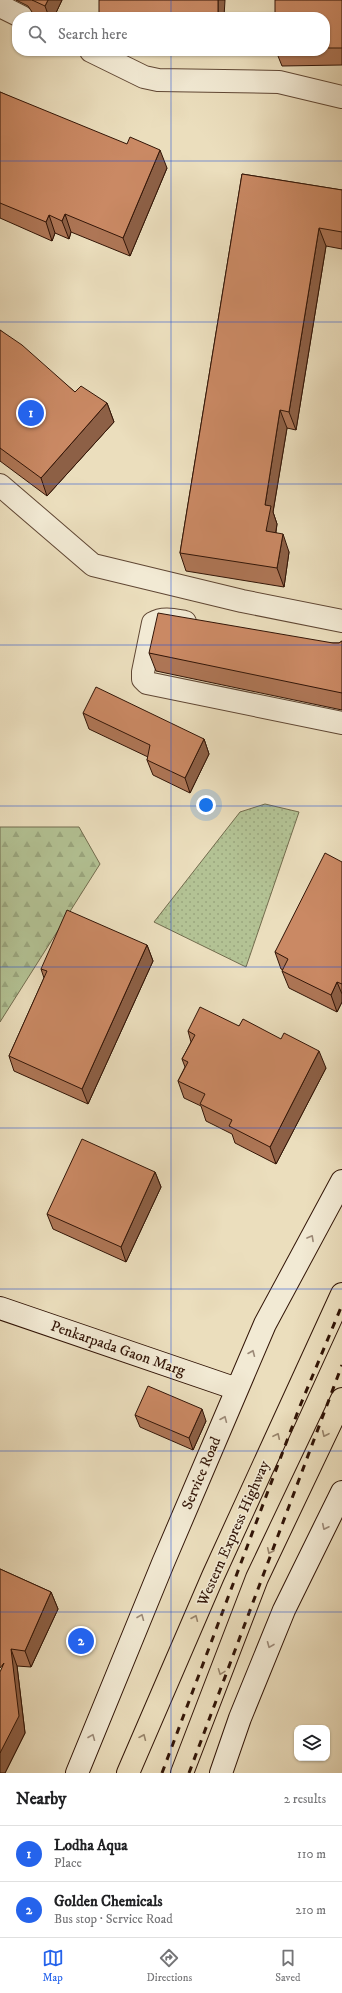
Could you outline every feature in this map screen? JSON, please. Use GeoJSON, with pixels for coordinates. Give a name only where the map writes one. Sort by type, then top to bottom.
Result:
{"type":"FeatureCollection","features":[{"type":"Feature","properties":{"kind":"highway","name":"Western Express Highway"},"geometry":{"type":"LineString","coordinates":[[128,1773],[213,1576],[342,1294]]}},
{"type":"Feature","properties":{"kind":"highway"},"geometry":{"type":"LineString","coordinates":[[182,1773],[257,1578],[342,1398]]}},
{"type":"Feature","properties":{"kind":"street"},"geometry":{"type":"LineString","coordinates":[[0,6],[12,12]]}},
{"type":"Feature","properties":{"kind":"street"},"geometry":{"type":"LineString","coordinates":[[101,56],[144,77],[158,80],[279,82],[342,97]]}},
{"type":"Feature","properties":{"kind":"street"},"geometry":{"type":"LineString","coordinates":[[0,485],[93,565],[242,601],[342,621]]}},
{"type":"Feature","properties":{"kind":"street"},"geometry":{"type":"LineString","coordinates":[[203,625],[165,619],[159,619],[153,623],[143,672],[145,681],[342,723]]}},
{"type":"Feature","properties":{"kind":"street","name":"Service Road"},"geometry":{"type":"LineString","coordinates":[[77,1773],[163,1562],[264,1324],[342,1181]]}},
{"type":"Feature","properties":{"kind":"street","name":"Penkarpada Gaon Marg"},"geometry":{"type":"LineString","coordinates":[[0,1308],[237,1389]]}},
{"type":"Feature","properties":{"kind":"street"},"geometry":{"type":"LineString","coordinates":[[221,1773],[240,1718],[284,1610],[342,1492]]}},
{"type":"Feature","properties":{"kind":"green space"},"geometry":{"type":"Polygon","coordinates":[[[265,804],[299,812],[246,967],[154,922],[240,812],[265,804]]]}},
{"type":"Feature","properties":{"kind":"green space"},"geometry":{"type":"Polygon","coordinates":[[[0,827],[79,827],[100,864],[0,1022],[0,827]]]}},
{"type":"Feature","properties":{"kind":"building"},"geometry":{"type":"Polygon","coordinates":[[[32,0],[48,0],[45,6],[32,0]]]}},
{"type":"Feature","properties":{"kind":"building"},"geometry":{"type":"Polygon","coordinates":[[[99,0],[218,0],[218,12],[99,12],[99,0]]]}},
{"type":"Feature","properties":{"kind":"building"},"geometry":{"type":"Polygon","coordinates":[[[275,0],[342,0],[342,48],[330,48],[330,12],[275,12],[275,0]]]}},
{"type":"Feature","properties":{"kind":"building"},"geometry":{"type":"Polygon","coordinates":[[[0,92],[127,144],[130,137],[160,150],[123,238],[65,214],[62,221],[49,215],[46,222],[0,203],[0,92]]]}},
{"type":"Feature","properties":{"kind":"building"},"geometry":{"type":"Polygon","coordinates":[[[242,174],[342,190],[342,232],[319,228],[289,412],[280,410],[265,505],[271,506],[266,531],[283,534],[277,568],[180,553],[242,174]]]}},
{"type":"Feature","properties":{"kind":"building"},"geometry":{"type":"Polygon","coordinates":[[[0,330],[22,345],[75,392],[81,386],[107,403],[41,478],[0,448],[0,330]]]}},
{"type":"Feature","properties":{"kind":"building"},"geometry":{"type":"Polygon","coordinates":[[[158,613],[333,643],[339,643],[342,641],[342,693],[149,653],[158,613]]]}},
{"type":"Feature","properties":{"kind":"building"},"geometry":{"type":"Polygon","coordinates":[[[96,687],[204,739],[185,778],[147,760],[150,745],[83,713],[96,687]]]}},
{"type":"Feature","properties":{"kind":"building"},"geometry":{"type":"Polygon","coordinates":[[[325,853],[342,862],[342,984],[337,982],[331,995],[282,971],[288,959],[275,952],[325,853]]]}},
{"type":"Feature","properties":{"kind":"building"},"geometry":{"type":"Polygon","coordinates":[[[67,910],[147,945],[82,1089],[9,1056],[47,971],[41,969],[67,910]]]}},
{"type":"Feature","properties":{"kind":"building"},"geometry":{"type":"Polygon","coordinates":[[[200,1007],[239,1026],[243,1019],[281,1039],[284,1033],[319,1051],[270,1147],[229,1126],[232,1120],[200,1104],[205,1094],[178,1081],[188,1062],[182,1059],[195,1035],[188,1031],[200,1007]]]}},
{"type":"Feature","properties":{"kind":"building"},"geometry":{"type":"Polygon","coordinates":[[[82,1139],[155,1172],[121,1247],[47,1214],[82,1139]]]}},
{"type":"Feature","properties":{"kind":"building"},"geometry":{"type":"Polygon","coordinates":[[[148,1386],[202,1409],[189,1438],[135,1415],[148,1386]]]}},
{"type":"Feature","properties":{"kind":"building"},"geometry":{"type":"Polygon","coordinates":[[[0,1569],[51,1592],[25,1651],[11,1649],[19,1716],[0,1753],[0,1672],[4,1663],[0,1668],[0,1569]]]}},
{"type":"Feature","properties":{"kind":"railway"},"geometry":{"type":"LineString","coordinates":[[162,1773],[300,1406],[342,1305]]}},
{"type":"Feature","properties":{"kind":"railway"},"geometry":{"type":"LineString","coordinates":[[189,1773],[342,1365]]}},
{"type":"Feature","properties":{"kind":"place","name":"Lodha Aqua"},"geometry":{"type":"Point","coordinates":[31,413]}},
{"type":"Feature","properties":{"kind":"place","name":"Golden Chemicals"},"geometry":{"type":"Point","coordinates":[81,1641]}}]}
